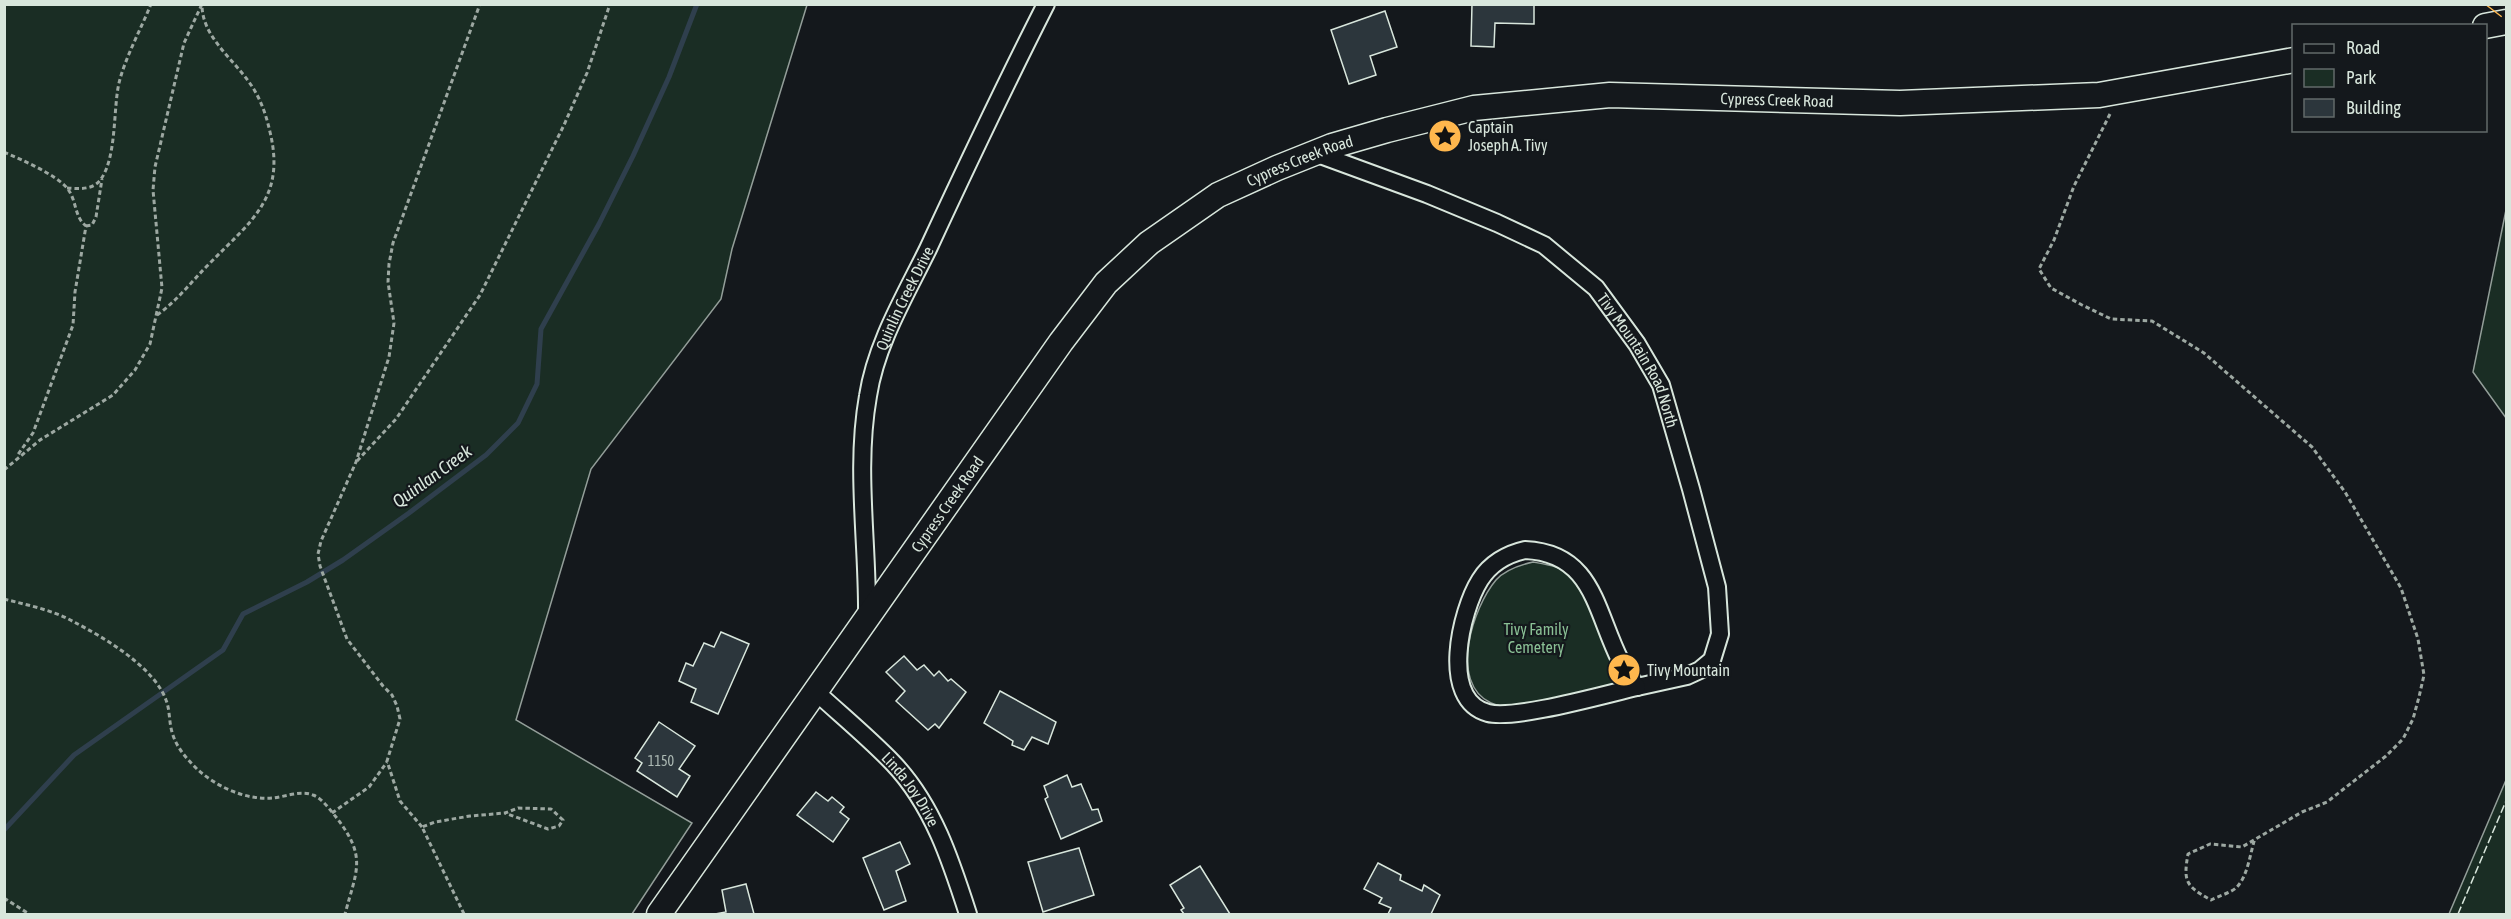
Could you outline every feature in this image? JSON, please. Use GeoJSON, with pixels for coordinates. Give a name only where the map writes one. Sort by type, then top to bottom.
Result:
{"type":"FeatureCollection","features":[{"type":"Feature","properties":{"kind":"main road"},"geometry":{"type":"LineString","coordinates":[[2487,26],[2506,22]]}},
{"type":"Feature","properties":{"kind":"main road","name":"Cypress Creek Road"},"geometry":{"type":"LineString","coordinates":[[659,915],[1061,342],[1106,283],[1149,243],[1218,195],[1315,153],[1387,130],[1474,108],[1610,96],[1900,103],[2099,95],[2292,60]]}},
{"type":"Feature","properties":{"kind":"street","name":"Quinlin Creek Drive"},"geometry":{"type":"LineString","coordinates":[[867,617],[868,575],[861,441],[871,383],[883,344],[1009,76],[1046,4]]}},
{"type":"Feature","properties":{"kind":"street","name":"Tivy Mountain Road North"},"geometry":{"type":"LineString","coordinates":[[1315,153],[1427,194],[1544,245],[1596,288],[1637,344],[1661,385],[1717,587],[1720,634],[1712,660],[1700,670],[1687,676],[1524,712],[1491,714],[1475,709],[1466,696],[1460,678],[1458,656],[1460,634],[1468,603],[1481,578],[1500,559],[1510,553],[1525,550],[1543,551],[1563,559],[1581,574],[1592,592],[1620,660],[1637,687]]}},
{"type":"Feature","properties":{"kind":"street","name":"Linda Joy Drive"},"geometry":{"type":"LineString","coordinates":[[815,691],[894,764],[916,793],[944,843],[968,915]]}},
{"type":"Feature","properties":{"kind":"path"},"geometry":{"type":"LineString","coordinates":[[4,152],[50,175],[67,188],[80,221],[86,226],[92,225],[96,217],[102,179],[114,132],[120,82],[151,4]]}},
{"type":"Feature","properties":{"kind":"path"},"geometry":{"type":"LineString","coordinates":[[332,813],[369,788],[387,761],[400,719],[398,706],[392,694],[382,686],[347,639],[337,617],[318,554],[321,541],[356,462],[389,357],[394,323],[388,282],[388,264],[393,243],[480,4]]}},
{"type":"Feature","properties":{"kind":"path"},"geometry":{"type":"LineString","coordinates":[[356,462],[396,419],[480,296],[541,175],[582,84],[610,4]]}},
{"type":"Feature","properties":{"kind":"path"},"geometry":{"type":"LineString","coordinates":[[14,460],[67,422],[113,395],[135,370],[150,344],[162,288],[153,189],[155,167],[184,44],[202,5]]}},
{"type":"Feature","properties":{"kind":"path"},"geometry":{"type":"LineString","coordinates":[[157,315],[173,304],[263,206],[272,189],[273,147],[263,106],[250,82],[204,24],[202,5]]}},
{"type":"Feature","properties":{"kind":"path"},"geometry":{"type":"LineString","coordinates":[[2121,91],[2074,186],[2054,240],[2039,269],[2051,288],[2082,305],[2111,319],[2152,321],[2204,353],[2312,447],[2345,492],[2401,588],[2418,639],[2424,675],[2413,718],[2403,739],[2352,784],[2327,802],[2302,812],[2267,831],[2259,836],[2251,842],[2242,847],[2210,844],[2188,854],[2184,874],[2191,889],[2211,900],[2236,888],[2246,871],[2252,846],[2255,838]]}},
{"type":"Feature","properties":{"kind":"path"},"geometry":{"type":"LineString","coordinates":[[67,188],[94,186],[102,179]]}},
{"type":"Feature","properties":{"kind":"path"},"geometry":{"type":"LineString","coordinates":[[4,470],[33,434],[73,325],[75,292],[86,226]]}},
{"type":"Feature","properties":{"kind":"path"},"geometry":{"type":"LineString","coordinates":[[4,598],[73,621],[150,673],[166,700],[172,732],[178,747],[211,780],[229,790],[256,798],[273,798],[292,794],[313,795],[332,813],[351,837],[357,853],[356,873],[345,915]]}},
{"type":"Feature","properties":{"kind":"path"},"geometry":{"type":"LineString","coordinates":[[387,761],[400,801],[422,827],[464,915]]}},
{"type":"Feature","properties":{"kind":"path"},"geometry":{"type":"LineString","coordinates":[[422,827],[435,822],[505,813],[518,808],[551,809],[563,820],[559,826],[548,829],[505,813]]}},
{"type":"Feature","properties":{"kind":"path"},"geometry":{"type":"LineString","coordinates":[[4,898],[29,915]]}},
{"type":"Feature","properties":{"kind":"green space"},"geometry":{"type":"Polygon","coordinates":[[[5,4],[807,5],[732,249],[721,299],[591,469],[516,720],[692,823],[632,914],[5,914],[5,4]]]}},
{"type":"Feature","properties":{"kind":"green space"},"geometry":{"type":"Polygon","coordinates":[[[2506,210],[2506,418],[2473,372],[2506,210]]]}},
{"type":"Feature","properties":{"kind":"green space","name":"Tivy Family Cemetery"},"geometry":{"type":"Polygon","coordinates":[[[1533,562],[1560,569],[1577,582],[1601,625],[1626,683],[1557,701],[1519,706],[1491,703],[1478,693],[1470,679],[1468,662],[1469,644],[1479,608],[1487,592],[1500,576],[1513,568],[1533,562]]]}},
{"type":"Feature","properties":{"kind":"green space"},"geometry":{"type":"Polygon","coordinates":[[[2506,780],[2506,914],[2449,914],[2506,780]]]}},
{"type":"Feature","properties":{"kind":"building"},"geometry":{"type":"Polygon","coordinates":[[[1472,4],[1534,4],[1534,24],[1495,23],[1494,47],[1471,46],[1472,4]]]}},
{"type":"Feature","properties":{"kind":"building"},"geometry":{"type":"Polygon","coordinates":[[[1385,11],[1397,47],[1370,56],[1376,75],[1349,84],[1331,30],[1385,11]]]}},
{"type":"Feature","properties":{"kind":"building"},"geometry":{"type":"Polygon","coordinates":[[[721,632],[749,644],[718,714],[691,702],[696,689],[679,681],[686,663],[693,666],[704,643],[714,647],[721,632]]]}},
{"type":"Feature","properties":{"kind":"building"},"geometry":{"type":"Polygon","coordinates":[[[904,656],[917,670],[924,665],[934,676],[939,671],[948,681],[951,679],[966,692],[939,728],[935,724],[928,730],[896,701],[905,691],[886,672],[904,656]]]}},
{"type":"Feature","properties":{"kind":"building"},"geometry":{"type":"Polygon","coordinates":[[[1000,691],[1056,722],[1048,744],[1032,737],[1024,750],[1012,745],[1013,741],[984,723],[1000,691]]]}},
{"type":"Feature","properties":{"kind":"building"},"geometry":{"type":"Polygon","coordinates":[[[659,722],[695,746],[679,769],[690,776],[677,797],[637,771],[642,763],[635,758],[659,722]]]}},
{"type":"Feature","properties":{"kind":"building"},"geometry":{"type":"Polygon","coordinates":[[[1067,775],[1072,787],[1081,784],[1092,810],[1098,809],[1102,821],[1061,839],[1045,799],[1048,797],[1044,786],[1067,775]]]}},
{"type":"Feature","properties":{"kind":"building"},"geometry":{"type":"Polygon","coordinates":[[[816,792],[828,801],[832,797],[844,807],[840,812],[849,819],[833,842],[797,815],[816,792]]]}},
{"type":"Feature","properties":{"kind":"building"},"geometry":{"type":"Polygon","coordinates":[[[900,842],[910,864],[896,871],[906,901],[884,910],[863,858],[900,842]]]}},
{"type":"Feature","properties":{"kind":"building"},"geometry":{"type":"Polygon","coordinates":[[[1079,848],[1094,895],[1043,912],[1028,862],[1079,848]]]}},
{"type":"Feature","properties":{"kind":"building"},"geometry":{"type":"Polygon","coordinates":[[[1378,863],[1401,875],[1400,880],[1422,891],[1424,885],[1440,895],[1431,914],[1388,914],[1391,908],[1379,903],[1382,898],[1364,889],[1378,863]]]}},
{"type":"Feature","properties":{"kind":"building"},"geometry":{"type":"Polygon","coordinates":[[[1200,866],[1230,914],[1184,914],[1181,910],[1184,908],[1170,885],[1200,866]]]}},
{"type":"Feature","properties":{"kind":"building"},"geometry":{"type":"Polygon","coordinates":[[[746,884],[754,914],[715,914],[726,912],[722,890],[746,884]]]}},
{"type":"Feature","properties":{"kind":"waterway","name":"Quinlan Creek"},"geometry":{"type":"LineString","coordinates":[[4,830],[74,755],[223,650],[243,614],[307,582],[343,560],[486,455],[518,423],[537,384],[541,329],[599,224],[633,156],[669,77],[697,4]]}},
{"type":"Feature","properties":{"kind":"fence"},"geometry":{"type":"LineString","coordinates":[[2458,914],[2506,801]]}},
{"type":"Feature","properties":{"kind":"power"},"geometry":{"type":"LineString","coordinates":[[2485,4],[2506,20]]}},
{"type":"Feature","properties":{"kind":"place","name":"Captain Joseph A. Tivy"},"geometry":{"type":"Point","coordinates":[1445,136]}},
{"type":"Feature","properties":{"kind":"place","name":"Tivy Mountain"},"geometry":{"type":"Point","coordinates":[1624,670]}}]}
